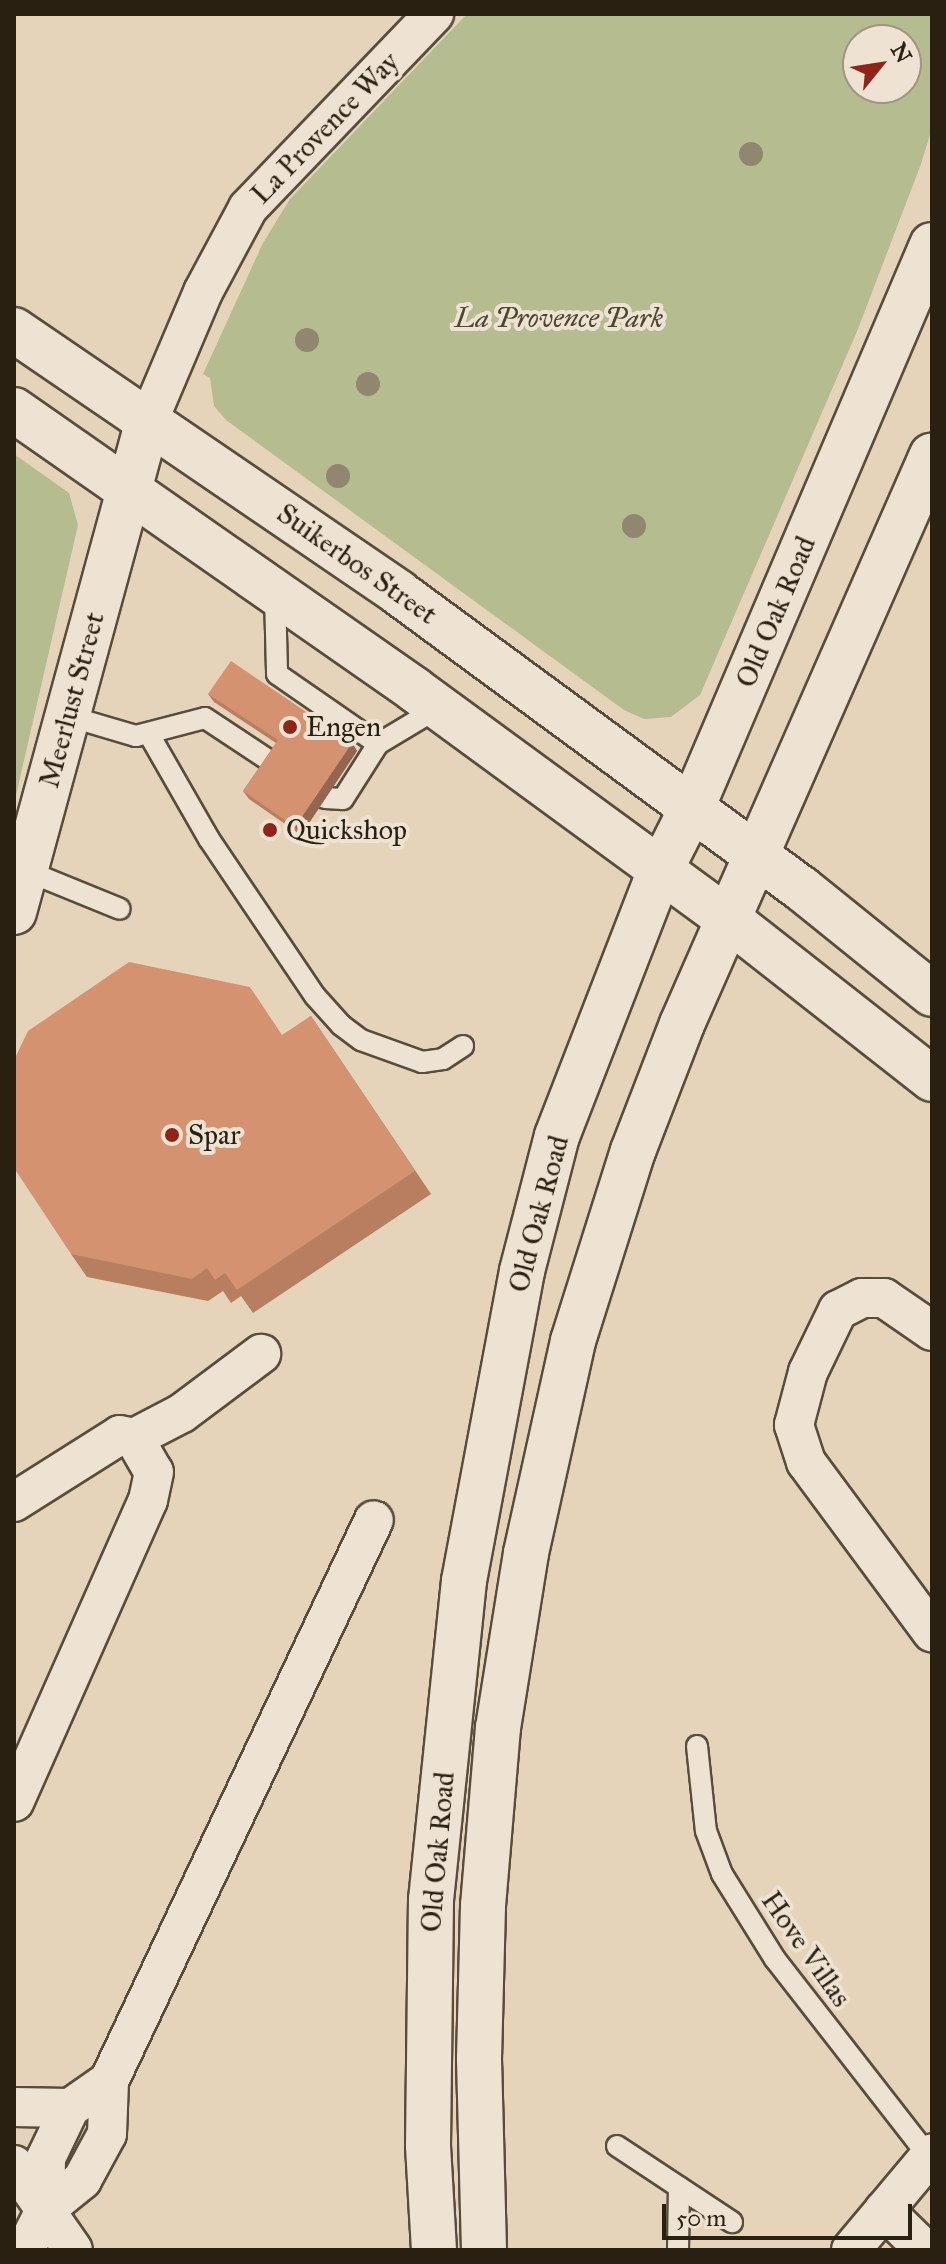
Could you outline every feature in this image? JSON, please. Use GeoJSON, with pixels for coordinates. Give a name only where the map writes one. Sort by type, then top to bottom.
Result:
{"type":"FeatureCollection","features":[{"type":"Feature","properties":{"kind":"main road","name":"Old Oak Road"},"geometry":{"type":"LineString","coordinates":[[434,2250],[428,2145],[431,1900],[469,1551],[522,1271],[557,1136],[660,871],[692,808],[932,245]]}},
{"type":"Feature","properties":{"kind":"main road","name":"Suikerbos Street"},"geometry":{"type":"LineString","coordinates":[[14,330],[147,424],[399,593],[758,857],[932,994]]}},
{"type":"Feature","properties":{"kind":"main road"},"geometry":{"type":"LineString","coordinates":[[14,410],[275,589],[727,918],[932,1079]]}},
{"type":"Feature","properties":{"kind":"main road","name":"Meerlust Street"},"geometry":{"type":"LineString","coordinates":[[14,912],[126,488],[147,424]]}},
{"type":"Feature","properties":{"kind":"main road","name":"Old Oak Road"},"geometry":{"type":"LineString","coordinates":[[484,2250],[479,2059],[483,1906],[498,1728],[526,1553],[573,1341],[633,1151],[727,918],[758,857],[932,455]]}},
{"type":"Feature","properties":{"kind":"street","name":"La Provence Way"},"geometry":{"type":"LineString","coordinates":[[147,424],[203,292],[248,208],[434,14]]}},
{"type":"Feature","properties":{"kind":"street"},"geometry":{"type":"LineString","coordinates":[[931,1628],[806,1462],[794,1425],[808,1372],[825,1326],[838,1310],[862,1298],[884,1298],[932,1331]]}},
{"type":"Feature","properties":{"kind":"street"},"geometry":{"type":"LineString","coordinates":[[14,1502],[109,1438],[134,1438],[182,1413],[261,1354]]}},
{"type":"Feature","properties":{"kind":"street"},"geometry":{"type":"LineString","coordinates":[[14,1802],[148,1500],[154,1472],[134,1438]]}},
{"type":"Feature","properties":{"kind":"street"},"geometry":{"type":"LineString","coordinates":[[45,2210],[46,2158],[87,2097],[374,1520]]}},
{"type":"Feature","properties":{"kind":"street"},"geometry":{"type":"LineString","coordinates":[[14,2107],[87,2097]]}},
{"type":"Feature","properties":{"kind":"street"},"geometry":{"type":"LineString","coordinates":[[25,2250],[45,2210],[82,2180],[107,2134],[87,2097]]}},
{"type":"Feature","properties":{"kind":"street"},"geometry":{"type":"LineString","coordinates":[[851,2250],[930,2155]]}},
{"type":"Feature","properties":{"kind":"street"},"geometry":{"type":"LineString","coordinates":[[14,2165],[73,2250]]}},
{"type":"Feature","properties":{"kind":"street"},"geometry":{"type":"LineString","coordinates":[[884,2210],[925,2250]]}},
{"type":"Feature","properties":{"kind":"lane"},"geometry":{"type":"LineString","coordinates":[[275,589],[272,682],[378,744]]}},
{"type":"Feature","properties":{"kind":"lane"},"geometry":{"type":"LineString","coordinates":[[325,798],[342,801],[378,744],[438,708]]}},
{"type":"Feature","properties":{"kind":"lane"},"geometry":{"type":"LineString","coordinates":[[68,716],[150,736],[193,718],[205,718],[239,729],[273,763]]}},
{"type":"Feature","properties":{"kind":"lane"},"geometry":{"type":"LineString","coordinates":[[150,736],[223,860],[315,996],[341,1025],[361,1040],[422,1062],[443,1059],[463,1046]]}},
{"type":"Feature","properties":{"kind":"lane"},"geometry":{"type":"LineString","coordinates":[[27,871],[120,909]]}},
{"type":"Feature","properties":{"kind":"lane","name":"Hove Villas"},"geometry":{"type":"LineString","coordinates":[[697,1746],[706,1831],[726,1882],[775,1959],[930,2155]]}},
{"type":"Feature","properties":{"kind":"lane"},"geometry":{"type":"LineString","coordinates":[[617,2146],[732,2222]]}},
{"type":"Feature","properties":{"kind":"lane"},"geometry":{"type":"LineString","coordinates":[[678,2250],[679,2187]]}},
{"type":"Feature","properties":{"kind":"green space","name":"La Provence Park"},"geometry":{"type":"Polygon","coordinates":[[[467,14],[932,14],[932,128],[921,164],[858,329],[700,695],[671,717],[644,719],[624,710],[226,420],[214,406],[210,378],[203,374],[263,243],[290,199],[467,14]]]}},
{"type":"Feature","properties":{"kind":"green space"},"geometry":{"type":"Polygon","coordinates":[[[14,454],[69,493],[78,525],[14,804],[14,454]]]}},
{"type":"Feature","properties":{"kind":"building"},"geometry":{"type":"Polygon","coordinates":[[[231,661],[352,743],[295,827],[243,791],[278,740],[208,694],[231,661]]]}},
{"type":"Feature","properties":{"kind":"building"},"geometry":{"type":"Polygon","coordinates":[[[129,962],[250,987],[282,1035],[311,1016],[415,1171],[237,1290],[225,1273],[215,1280],[207,1268],[192,1279],[71,1254],[14,1168],[14,1060],[28,1031],[129,962]]]}},
{"type":"Feature","properties":{"kind":"place","name":"Engen"},"geometry":{"type":"Point","coordinates":[290,727]}},
{"type":"Feature","properties":{"kind":"place","name":"Quickshop"},"geometry":{"type":"Point","coordinates":[270,830]}},
{"type":"Feature","properties":{"kind":"place","name":"Spar"},"geometry":{"type":"Point","coordinates":[172,1135]}}]}
